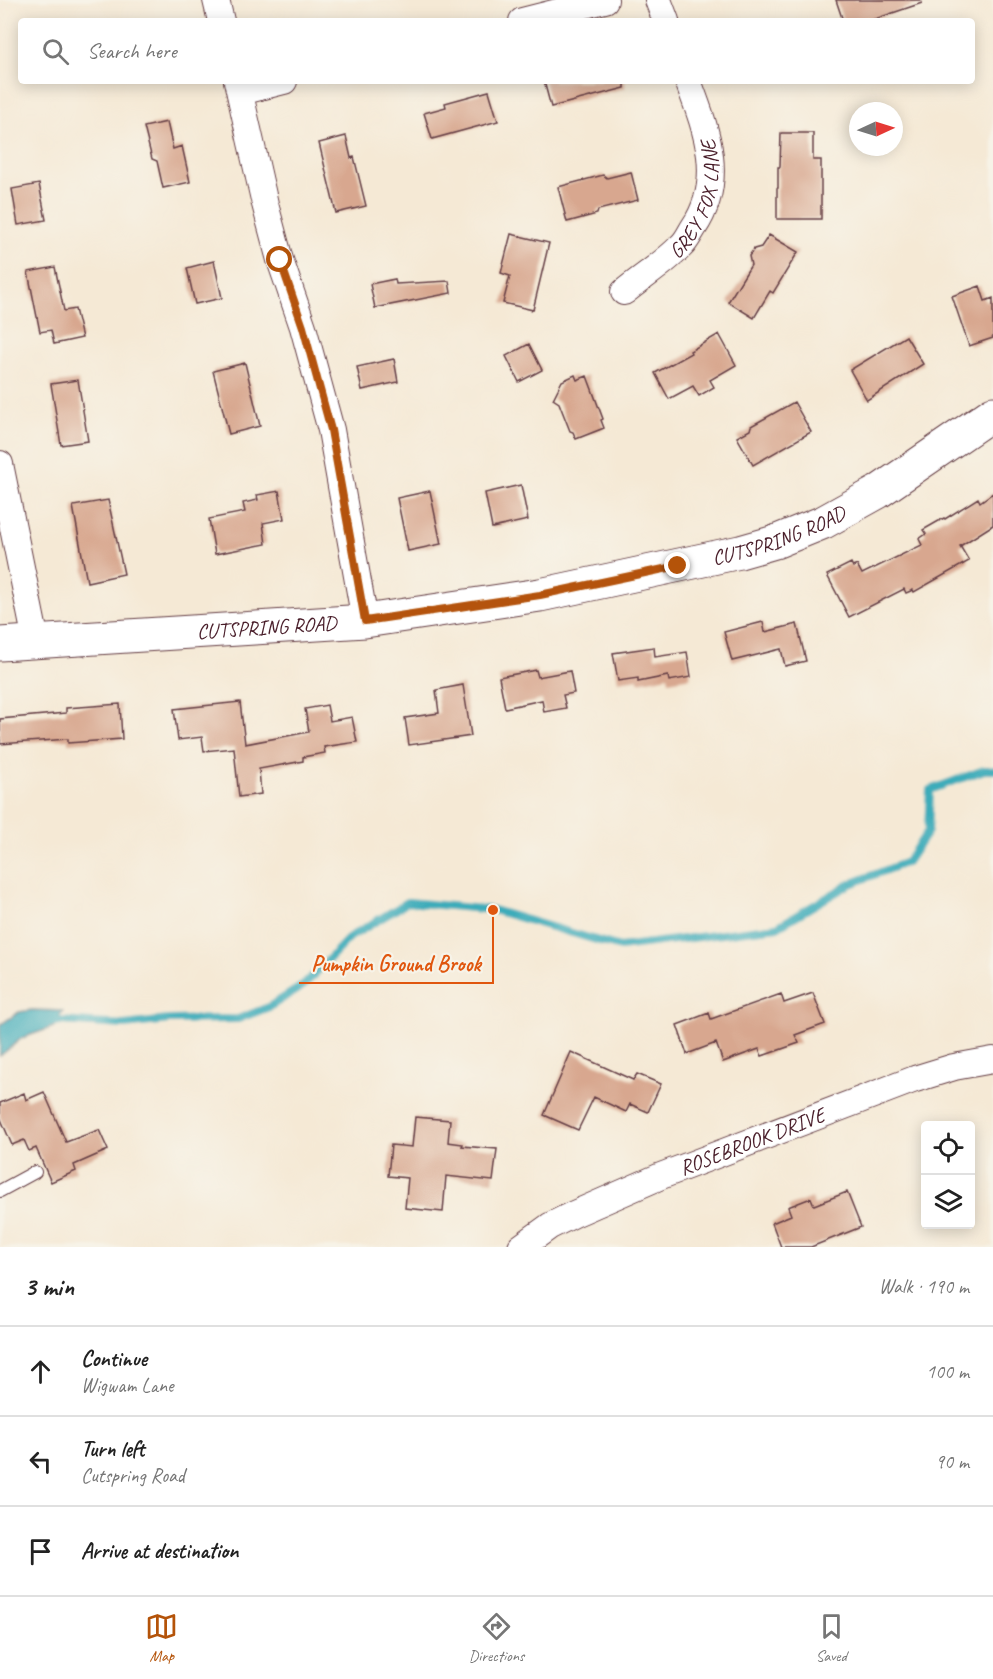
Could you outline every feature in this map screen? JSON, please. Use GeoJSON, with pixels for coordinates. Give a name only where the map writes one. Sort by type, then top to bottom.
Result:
{"type":"FeatureCollection","features":[{"type":"Feature","properties":{"kind":"street"},"geometry":{"type":"LineString","coordinates":[[216,0],[220,18]]}},
{"type":"Feature","properties":{"kind":"street"},"geometry":{"type":"LineString","coordinates":[[534,18],[605,0]]}},
{"type":"Feature","properties":{"kind":"street"},"geometry":{"type":"LineString","coordinates":[[658,0],[665,18]]}},
{"type":"Feature","properties":{"kind":"street"},"geometry":{"type":"LineString","coordinates":[[261,84],[238,87],[280,260],[303,327],[331,430],[365,621]]}},
{"type":"Feature","properties":{"kind":"street","name":"GREY FOX LANE"},"geometry":{"type":"LineString","coordinates":[[624,292],[682,245],[701,217],[710,188],[711,157],[705,127],[689,84]]}},
{"type":"Feature","properties":{"kind":"street","name":"CUTSPRING ROAD"},"geometry":{"type":"LineString","coordinates":[[0,644],[365,621],[540,595],[729,554],[775,542],[824,522],[878,492],[993,413]]}},
{"type":"Feature","properties":{"kind":"street"},"geometry":{"type":"LineString","coordinates":[[0,464],[36,641]]}},
{"type":"Feature","properties":{"kind":"street","name":"ROSEBROOK DRIVE"},"geometry":{"type":"LineString","coordinates":[[520,1247],[550,1226],[661,1176],[915,1079],[954,1067],[993,1060]]}},
{"type":"Feature","properties":{"kind":"lane"},"geometry":{"type":"LineString","coordinates":[[0,1191],[35,1172]]}},
{"type":"Feature","properties":{"kind":"water"},"geometry":{"type":"Polygon","coordinates":[[[63,1011],[54,1027],[22,1038],[0,1056],[0,1025],[19,1012],[63,1011]]]}},
{"type":"Feature","properties":{"kind":"building"},"geometry":{"type":"Polygon","coordinates":[[[836,0],[921,0],[922,3],[878,18],[842,18],[836,0]]]}},
{"type":"Feature","properties":{"kind":"building"},"geometry":{"type":"Polygon","coordinates":[[[545,84],[625,84],[625,88],[551,107],[545,84]]]}},
{"type":"Feature","properties":{"kind":"building"},"geometry":{"type":"Polygon","coordinates":[[[489,91],[498,121],[432,139],[424,113],[446,107],[445,103],[489,91]]]}},
{"type":"Feature","properties":{"kind":"building"},"geometry":{"type":"Polygon","coordinates":[[[167,122],[173,149],[182,146],[190,182],[163,188],[157,161],[152,159],[144,127],[167,122]]]}},
{"type":"Feature","properties":{"kind":"building"},"geometry":{"type":"Polygon","coordinates":[[[781,133],[813,133],[813,160],[821,160],[821,219],[777,219],[781,133]]]}},
{"type":"Feature","properties":{"kind":"building"},"geometry":{"type":"Polygon","coordinates":[[[346,136],[351,158],[354,157],[366,206],[336,213],[319,143],[346,136]]]}},
{"type":"Feature","properties":{"kind":"building"},"geometry":{"type":"Polygon","coordinates":[[[631,172],[638,200],[598,210],[597,214],[567,222],[558,187],[603,175],[607,178],[631,172]]]}},
{"type":"Feature","properties":{"kind":"building"},"geometry":{"type":"Polygon","coordinates":[[[39,184],[46,220],[18,225],[12,189],[39,184]]]}},
{"type":"Feature","properties":{"kind":"building"},"geometry":{"type":"Polygon","coordinates":[[[511,234],[549,243],[533,310],[503,303],[510,276],[501,273],[511,234]]]}},
{"type":"Feature","properties":{"kind":"building"},"geometry":{"type":"Polygon","coordinates":[[[769,235],[798,252],[773,293],[770,291],[754,318],[728,302],[751,265],[749,256],[754,249],[761,247],[769,235]]]}},
{"type":"Feature","properties":{"kind":"building"},"geometry":{"type":"Polygon","coordinates":[[[214,261],[222,298],[195,304],[187,268],[214,261]]]}},
{"type":"Feature","properties":{"kind":"building"},"geometry":{"type":"Polygon","coordinates":[[[55,267],[64,311],[75,309],[82,338],[54,344],[51,330],[40,332],[28,272],[55,267]]]}},
{"type":"Feature","properties":{"kind":"building"},"geometry":{"type":"Polygon","coordinates":[[[395,279],[396,284],[449,281],[451,293],[375,308],[370,284],[395,279]]]}},
{"type":"Feature","properties":{"kind":"building"},"geometry":{"type":"Polygon","coordinates":[[[980,286],[985,301],[993,298],[993,338],[969,346],[952,296],[980,286]]]}},
{"type":"Feature","properties":{"kind":"building"},"geometry":{"type":"Polygon","coordinates":[[[719,334],[736,365],[710,380],[714,387],[699,396],[693,386],[669,399],[655,373],[719,334]]]}},
{"type":"Feature","properties":{"kind":"building"},"geometry":{"type":"Polygon","coordinates":[[[906,336],[923,364],[867,400],[850,370],[906,336]]]}},
{"type":"Feature","properties":{"kind":"building"},"geometry":{"type":"Polygon","coordinates":[[[529,344],[542,370],[519,382],[506,356],[529,344]]]}},
{"type":"Feature","properties":{"kind":"building"},"geometry":{"type":"Polygon","coordinates":[[[394,359],[398,382],[362,390],[357,367],[394,359]]]}},
{"type":"Feature","properties":{"kind":"building"},"geometry":{"type":"Polygon","coordinates":[[[245,363],[260,426],[229,434],[213,371],[245,363]]]}},
{"type":"Feature","properties":{"kind":"building"},"geometry":{"type":"Polygon","coordinates":[[[575,375],[577,380],[587,376],[603,419],[601,420],[604,428],[576,439],[570,431],[559,403],[553,399],[562,381],[575,375]]]}},
{"type":"Feature","properties":{"kind":"building"},"geometry":{"type":"Polygon","coordinates":[[[78,380],[88,441],[61,445],[51,384],[78,380]]]}},
{"type":"Feature","properties":{"kind":"building"},"geometry":{"type":"Polygon","coordinates":[[[794,402],[811,432],[753,465],[737,437],[750,430],[751,426],[794,402]]]}},
{"type":"Feature","properties":{"kind":"building"},"geometry":{"type":"Polygon","coordinates":[[[521,485],[528,520],[492,528],[485,493],[521,485]]]}},
{"type":"Feature","properties":{"kind":"building"},"geometry":{"type":"Polygon","coordinates":[[[279,491],[284,519],[263,523],[266,544],[215,554],[209,519],[245,512],[243,503],[258,500],[257,495],[279,491]]]}},
{"type":"Feature","properties":{"kind":"building"},"geometry":{"type":"Polygon","coordinates":[[[430,491],[441,544],[408,551],[397,498],[430,491]]]}},
{"type":"Feature","properties":{"kind":"building"},"geometry":{"type":"Polygon","coordinates":[[[993,493],[993,525],[960,546],[969,561],[914,592],[913,590],[906,593],[904,589],[849,617],[827,575],[851,563],[853,567],[857,565],[862,574],[922,545],[919,539],[926,534],[923,530],[978,498],[980,502],[993,493]]]}},
{"type":"Feature","properties":{"kind":"building"},"geometry":{"type":"Polygon","coordinates":[[[108,500],[124,574],[87,582],[73,506],[108,500]]]}},
{"type":"Feature","properties":{"kind":"building"},"geometry":{"type":"Polygon","coordinates":[[[763,622],[765,632],[797,624],[806,661],[785,666],[781,649],[732,661],[724,632],[763,622]]]}},
{"type":"Feature","properties":{"kind":"building"},"geometry":{"type":"Polygon","coordinates":[[[654,647],[655,657],[687,652],[691,677],[669,681],[668,676],[638,682],[638,678],[618,681],[613,653],[654,647]]]}},
{"type":"Feature","properties":{"kind":"building"},"geometry":{"type":"Polygon","coordinates":[[[536,670],[538,677],[570,671],[574,693],[563,695],[566,708],[544,712],[542,700],[505,708],[499,677],[536,670]]]}},
{"type":"Feature","properties":{"kind":"building"},"geometry":{"type":"Polygon","coordinates":[[[463,685],[471,736],[409,745],[405,718],[439,713],[436,690],[463,685]]]}},
{"type":"Feature","properties":{"kind":"building"},"geometry":{"type":"Polygon","coordinates":[[[240,702],[245,744],[309,732],[305,709],[327,705],[330,721],[352,717],[357,742],[324,747],[325,753],[303,757],[303,761],[259,769],[261,794],[239,797],[234,748],[204,751],[202,737],[178,740],[174,709],[240,702]]]}},
{"type":"Feature","properties":{"kind":"building"},"geometry":{"type":"Polygon","coordinates":[[[120,704],[122,739],[68,743],[68,739],[0,744],[0,719],[66,713],[66,708],[120,704]]]}},
{"type":"Feature","properties":{"kind":"building"},"geometry":{"type":"Polygon","coordinates":[[[813,993],[825,1024],[795,1035],[799,1043],[762,1056],[759,1049],[723,1062],[716,1043],[687,1054],[677,1025],[709,1013],[711,1019],[781,994],[784,1003],[813,993]]]}},
{"type":"Feature","properties":{"kind":"building"},"geometry":{"type":"Polygon","coordinates":[[[571,1052],[633,1080],[637,1074],[661,1084],[648,1112],[630,1104],[626,1112],[594,1097],[578,1130],[544,1115],[571,1052]]]}},
{"type":"Feature","properties":{"kind":"building"},"geometry":{"type":"Polygon","coordinates":[[[44,1092],[66,1142],[99,1130],[108,1150],[74,1165],[76,1171],[51,1182],[36,1148],[29,1151],[24,1140],[12,1145],[0,1117],[0,1103],[24,1093],[26,1100],[44,1092]]]}},
{"type":"Feature","properties":{"kind":"building"},"geometry":{"type":"Polygon","coordinates":[[[415,1117],[450,1120],[448,1142],[463,1144],[462,1146],[497,1149],[493,1181],[446,1176],[443,1212],[405,1208],[408,1178],[388,1176],[391,1145],[412,1147],[415,1117]]]}},
{"type":"Feature","properties":{"kind":"building"},"geometry":{"type":"Polygon","coordinates":[[[847,1192],[861,1227],[811,1247],[781,1247],[772,1223],[791,1215],[788,1207],[811,1198],[814,1205],[847,1192]]]}},
{"type":"Feature","properties":{"kind":"waterway"},"geometry":{"type":"LineString","coordinates":[[48,1023],[60,1021],[124,1025],[169,1020],[238,1019],[269,1007],[304,985],[350,937],[408,902],[493,910],[620,947],[777,927],[850,884],[907,862],[928,831],[930,790],[984,770],[993,770]]}},
{"type":"Feature","properties":{"kind":"place","name":"Pumpkin Ground Brook"},"geometry":{"type":"Point","coordinates":[493,910]}},
{"type":"Feature","properties":{"kind":"route"},"geometry":{"type":"LineString","coordinates":[[280,260],[303,327],[331,430],[365,621],[540,595],[678,566]]}}]}
